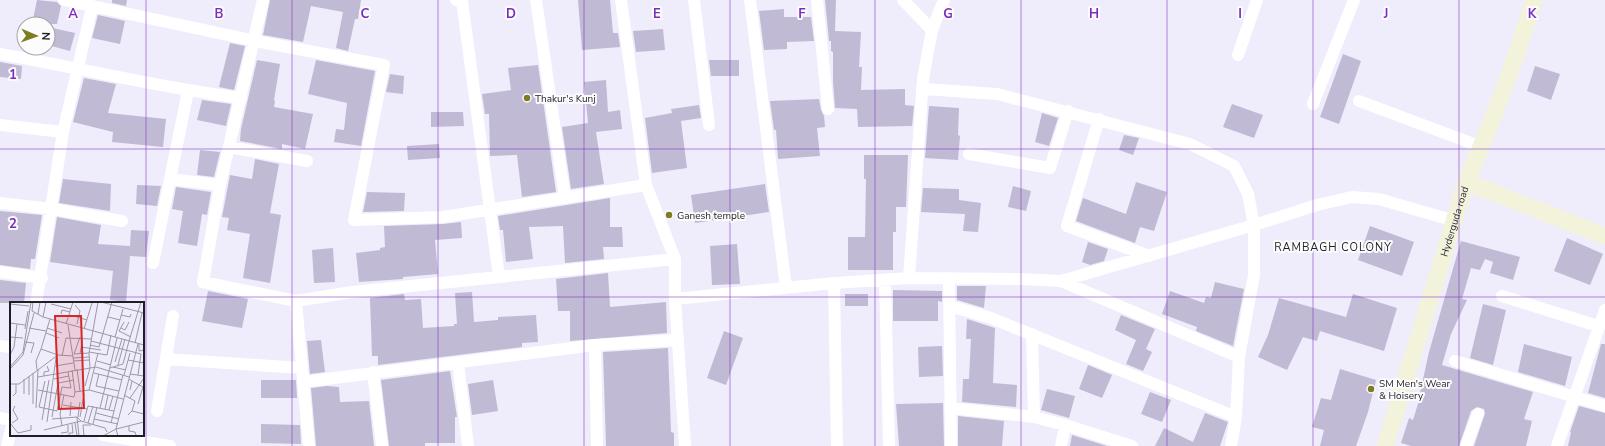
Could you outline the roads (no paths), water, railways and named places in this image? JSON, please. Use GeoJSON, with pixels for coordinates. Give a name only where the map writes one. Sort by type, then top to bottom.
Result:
{"type":"FeatureCollection","features":[{"type":"Feature","properties":{"kind":"street"},"geometry":{"type":"LineString","coordinates":[[64,0],[254,41],[384,65],[354,220],[443,217],[646,186]]}},
{"type":"Feature","properties":{"kind":"street"},"geometry":{"type":"LineString","coordinates":[[263,0],[220,185],[202,282],[296,301],[352,292],[676,259]]}},
{"type":"Feature","properties":{"kind":"street"},"geometry":{"type":"LineString","coordinates":[[456,0],[462,1],[499,277]]}},
{"type":"Feature","properties":{"kind":"street"},"geometry":{"type":"LineString","coordinates":[[536,0],[564,198]]}},
{"type":"Feature","properties":{"kind":"street"},"geometry":{"type":"LineString","coordinates":[[621,0],[646,186],[676,259],[675,299],[685,446]]}},
{"type":"Feature","properties":{"kind":"street"},"geometry":{"type":"LineString","coordinates":[[694,0],[709,125]]}},
{"type":"Feature","properties":{"kind":"street"},"geometry":{"type":"LineString","coordinates":[[750,0],[786,288]]}},
{"type":"Feature","properties":{"kind":"street"},"geometry":{"type":"LineString","coordinates":[[817,0],[828,109]]}},
{"type":"Feature","properties":{"kind":"street"},"geometry":{"type":"LineString","coordinates":[[903,0],[932,30]]}},
{"type":"Feature","properties":{"kind":"street"},"geometry":{"type":"LineString","coordinates":[[909,278],[924,89],[923,79],[932,30],[944,0]]}},
{"type":"Feature","properties":{"kind":"street"},"geometry":{"type":"LineString","coordinates":[[1238,55],[1257,0]]}},
{"type":"Feature","properties":{"kind":"street"},"geometry":{"type":"LineString","coordinates":[[1313,104],[1354,0]]}},
{"type":"Feature","properties":{"kind":"street","name":"Hyderguda road"},"geometry":{"type":"LineString","coordinates":[[1385,446],[1466,182],[1482,147],[1519,49],[1534,0]]}},
{"type":"Feature","properties":{"kind":"street"},"geometry":{"type":"LineString","coordinates":[[36,302],[42,278],[64,132],[92,7]]}},
{"type":"Feature","properties":{"kind":"street"},"geometry":{"type":"LineString","coordinates":[[0,54],[78,68],[188,91],[241,98]]}},
{"type":"Feature","properties":{"kind":"street"},"geometry":{"type":"LineString","coordinates":[[924,89],[997,94],[1068,111],[1190,144],[1234,166],[1248,194],[1254,225],[1254,275],[1239,357],[1236,418],[1231,446]]}},
{"type":"Feature","properties":{"kind":"street"},"geometry":{"type":"LineString","coordinates":[[154,263],[188,91]]}},
{"type":"Feature","properties":{"kind":"street"},"geometry":{"type":"LineString","coordinates":[[1359,101],[1482,147]]}},
{"type":"Feature","properties":{"kind":"street"},"geometry":{"type":"LineString","coordinates":[[969,154],[1050,168],[1068,111]]}},
{"type":"Feature","properties":{"kind":"street"},"geometry":{"type":"LineString","coordinates":[[1099,119],[1068,226],[1149,256]]}},
{"type":"Feature","properties":{"kind":"street"},"geometry":{"type":"LineString","coordinates":[[0,125],[64,132]]}},
{"type":"Feature","properties":{"kind":"street"},"geometry":{"type":"LineString","coordinates":[[229,147],[307,161]]}},
{"type":"Feature","properties":{"kind":"street"},"geometry":{"type":"LineString","coordinates":[[170,179],[220,185]]}},
{"type":"Feature","properties":{"kind":"street"},"geometry":{"type":"LineString","coordinates":[[1466,182],[1605,236]]}},
{"type":"Feature","properties":{"kind":"street"},"geometry":{"type":"LineString","coordinates":[[675,299],[834,283],[909,278],[1061,281],[1254,225],[1317,205],[1352,197],[1379,199],[1455,221]]}},
{"type":"Feature","properties":{"kind":"street"},"geometry":{"type":"LineString","coordinates":[[0,203],[122,221]]}},
{"type":"Feature","properties":{"kind":"street"},"geometry":{"type":"LineString","coordinates":[[0,272],[42,278]]}},
{"type":"Feature","properties":{"kind":"street"},"geometry":{"type":"LineString","coordinates":[[948,278],[950,306],[951,446]]}},
{"type":"Feature","properties":{"kind":"street"},"geometry":{"type":"LineString","coordinates":[[885,280],[889,446]]}},
{"type":"Feature","properties":{"kind":"street"},"geometry":{"type":"LineString","coordinates":[[1061,281],[1239,357]]}},
{"type":"Feature","properties":{"kind":"street"},"geometry":{"type":"LineString","coordinates":[[834,283],[837,446]]}},
{"type":"Feature","properties":{"kind":"street"},"geometry":{"type":"LineString","coordinates":[[1502,296],[1598,326]]}},
{"type":"Feature","properties":{"kind":"street"},"geometry":{"type":"LineString","coordinates":[[296,301],[300,368],[303,382],[309,446]]}},
{"type":"Feature","properties":{"kind":"street"},"geometry":{"type":"LineString","coordinates":[[950,306],[991,318],[1032,334],[1236,418]]}},
{"type":"Feature","properties":{"kind":"street"},"geometry":{"type":"LineString","coordinates":[[1557,446],[1598,326],[1605,310]]}},
{"type":"Feature","properties":{"kind":"street"},"geometry":{"type":"LineString","coordinates":[[157,411],[173,316]]}},
{"type":"Feature","properties":{"kind":"street"},"geometry":{"type":"LineString","coordinates":[[1032,334],[1034,417]]}},
{"type":"Feature","properties":{"kind":"street"},"geometry":{"type":"LineString","coordinates":[[303,382],[595,345],[678,340]]}},
{"type":"Feature","properties":{"kind":"street"},"geometry":{"type":"LineString","coordinates":[[595,345],[596,446]]}},
{"type":"Feature","properties":{"kind":"street"},"geometry":{"type":"LineString","coordinates":[[0,346],[10,347]]}},
{"type":"Feature","properties":{"kind":"street"},"geometry":{"type":"LineString","coordinates":[[166,359],[300,368]]}},
{"type":"Feature","properties":{"kind":"street"},"geometry":{"type":"LineString","coordinates":[[1455,361],[1605,406]]}},
{"type":"Feature","properties":{"kind":"street"},"geometry":{"type":"LineString","coordinates":[[458,363],[468,446]]}},
{"type":"Feature","properties":{"kind":"street"},"geometry":{"type":"LineString","coordinates":[[373,372],[382,446]]}},
{"type":"Feature","properties":{"kind":"street"},"geometry":{"type":"LineString","coordinates":[[950,408],[1034,417],[1065,424],[1132,446]]}},
{"type":"Feature","properties":{"kind":"street"},"geometry":{"type":"LineString","coordinates":[[1466,446],[1478,414]]}},
{"type":"Feature","properties":{"kind":"street"},"geometry":{"type":"LineString","coordinates":[[0,418],[10,420]]}},
{"type":"Feature","properties":{"kind":"street"},"geometry":{"type":"LineString","coordinates":[[1061,446],[1065,424]]}},
{"type":"Feature","properties":{"kind":"street"},"geometry":{"type":"LineString","coordinates":[[7,446],[10,433]]}},
{"type":"Feature","properties":{"kind":"street"},"geometry":{"type":"LineString","coordinates":[[109,436],[170,446]]}},
{"type":"Feature","properties":{"kind":"place","name":"Thakur's Kunj"},"geometry":{"type":"Point","coordinates":[527,98]}},
{"type":"Feature","properties":{"kind":"place","name":"Ganesh temple"},"geometry":{"type":"Point","coordinates":[669,215]}},
{"type":"Feature","properties":{"kind":"place","name":"SM Men's Wear & Hoisery"},"geometry":{"type":"Point","coordinates":[1371,389]}},
{"type":"Feature","properties":{"kind":"district","name":"RAMBAGH COLONY"},"geometry":{"type":"Point","coordinates":[1333,247]}}]}
